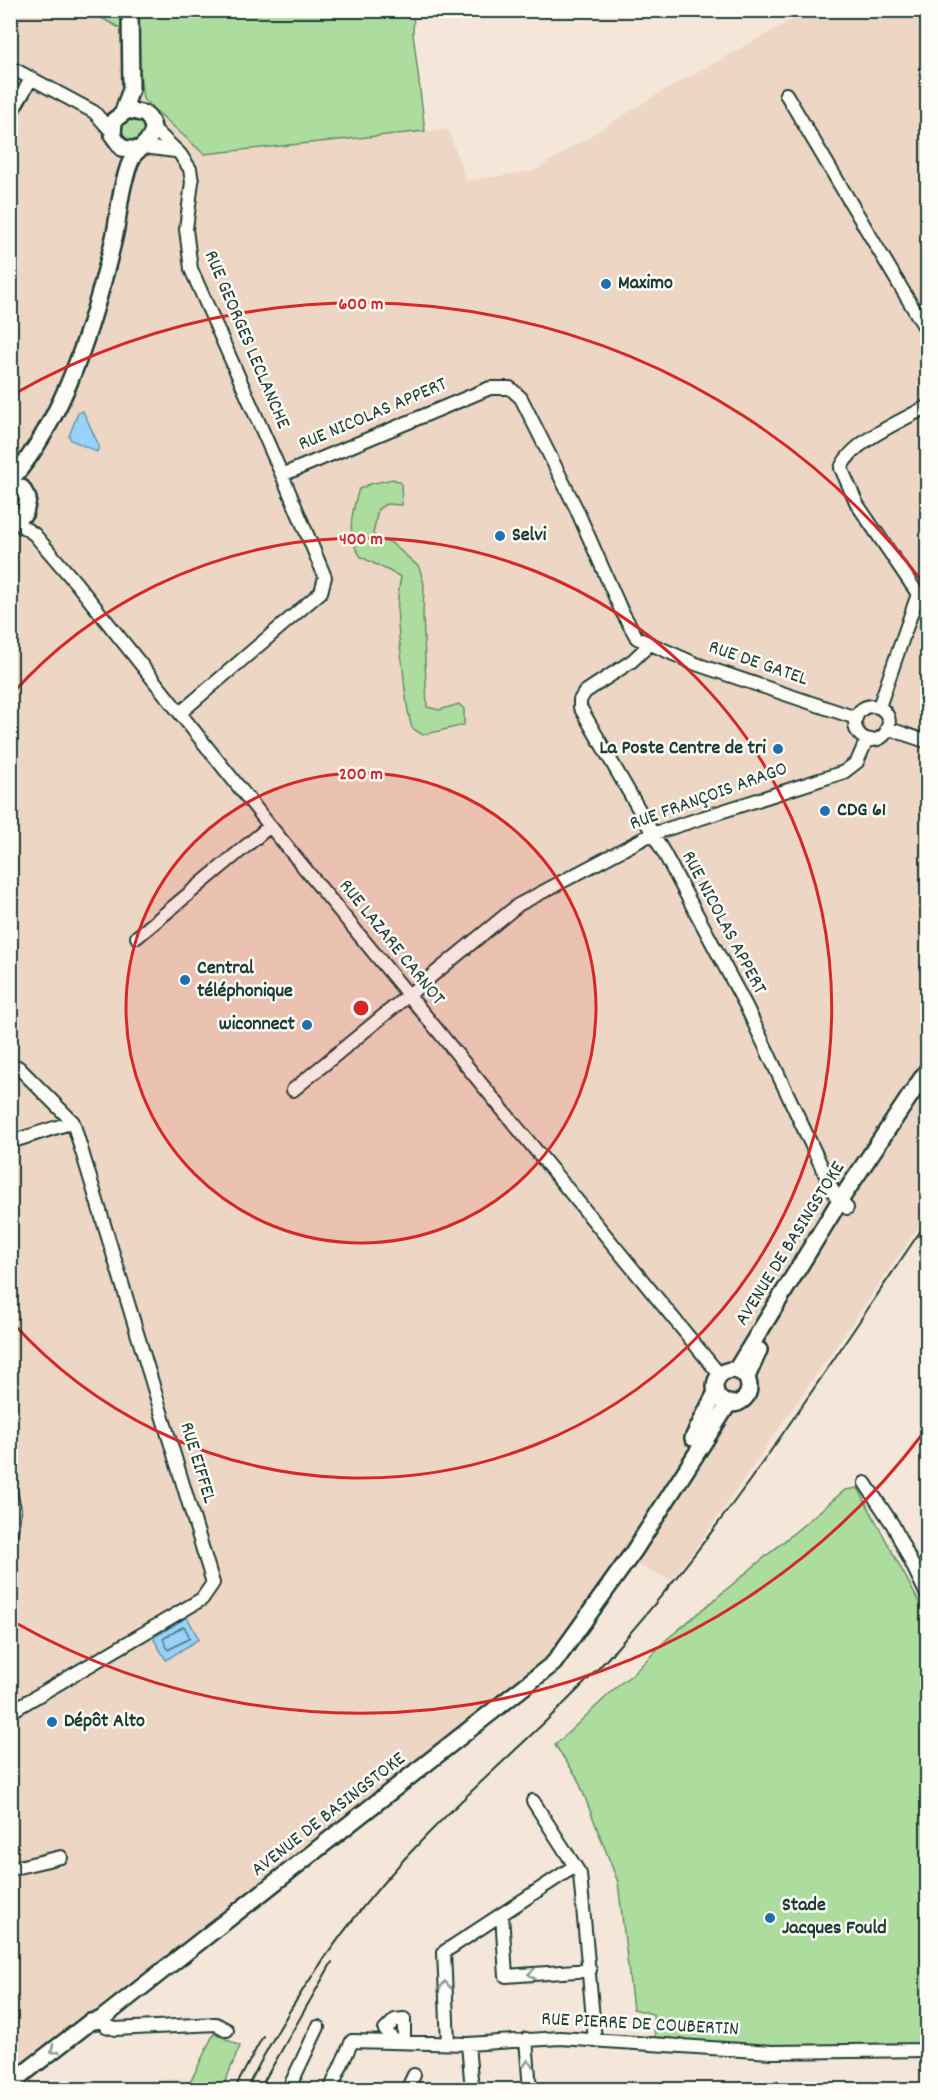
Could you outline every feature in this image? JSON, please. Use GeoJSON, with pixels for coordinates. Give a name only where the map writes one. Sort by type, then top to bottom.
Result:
{"type":"FeatureCollection","features":[{"type":"Feature","properties":{"kind":"main road"},"geometry":{"type":"LineString","coordinates":[[12,521],[20,518],[28,506],[28,500],[14,484],[48,426],[81,351],[115,236],[125,176],[141,148],[151,139],[153,128],[149,118],[140,111],[131,89],[130,10]]}},
{"type":"Feature","properties":{"kind":"main road"},"geometry":{"type":"LineString","coordinates":[[125,176],[115,138],[120,114],[131,89]]}},
{"type":"Feature","properties":{"kind":"main road"},"geometry":{"type":"LineString","coordinates":[[120,114],[140,111]]}},
{"type":"Feature","properties":{"kind":"main road"},"geometry":{"type":"LineString","coordinates":[[115,138],[128,150],[141,148]]}},
{"type":"Feature","properties":{"kind":"main road"},"geometry":{"type":"LineString","coordinates":[[885,1142],[927,1069]]}},
{"type":"Feature","properties":{"kind":"main road"},"geometry":{"type":"LineString","coordinates":[[885,1142],[927,1081]]}},
{"type":"Feature","properties":{"kind":"main road","name":"AVENUE DE BASINGSTOKE"},"geometry":{"type":"LineString","coordinates":[[741,1374],[764,1341],[843,1205],[885,1142]]}},
{"type":"Feature","properties":{"kind":"main road"},"geometry":{"type":"LineString","coordinates":[[741,1374],[749,1388],[745,1398],[729,1403],[721,1399],[716,1392],[716,1383],[720,1375],[741,1374]]}},
{"type":"Feature","properties":{"kind":"main road","name":"AVENUE DE BASINGSTOKE"},"geometry":{"type":"LineString","coordinates":[[577,1635],[688,1448],[716,1392]]}},
{"type":"Feature","properties":{"kind":"main road","name":"AVENUE DE BASINGSTOKE"},"geometry":{"type":"LineString","coordinates":[[10,2084],[90,2022],[100,2020],[554,1663],[577,1635],[634,1551],[729,1403]]}},
{"type":"Feature","properties":{"kind":"street"},"geometry":{"type":"LineString","coordinates":[[10,68],[94,112],[120,114]]}},
{"type":"Feature","properties":{"kind":"street"},"geometry":{"type":"LineString","coordinates":[[10,115],[31,79]]}},
{"type":"Feature","properties":{"kind":"street"},"geometry":{"type":"LineString","coordinates":[[786,94],[927,333]]}},
{"type":"Feature","properties":{"kind":"street"},"geometry":{"type":"LineString","coordinates":[[94,112],[115,138]]}},
{"type":"Feature","properties":{"kind":"street","name":"RUE GEORGES LECLANCHE"},"geometry":{"type":"LineString","coordinates":[[153,128],[187,164],[191,175],[186,229],[191,269],[282,475]]}},
{"type":"Feature","properties":{"kind":"street"},"geometry":{"type":"LineString","coordinates":[[141,148],[176,151]]}},
{"type":"Feature","properties":{"kind":"street","name":"RUE NICOLAS APPERT"},"geometry":{"type":"LineString","coordinates":[[180,713],[321,592],[324,586],[325,577],[282,475],[490,388],[510,388],[521,398],[576,508],[621,610],[638,638],[649,645],[632,661],[615,670],[585,692],[580,700],[580,707],[755,1024],[843,1205]]}},
{"type":"Feature","properties":{"kind":"street"},"geometry":{"type":"LineString","coordinates":[[879,707],[923,595],[857,504],[841,468],[845,457],[861,445],[927,406]]}},
{"type":"Feature","properties":{"kind":"street","name":"RUE LAZARE CARNOT"},"geometry":{"type":"LineString","coordinates":[[28,506],[34,534]]}},
{"type":"Feature","properties":{"kind":"street","name":"RUE LAZARE CARNOT"},"geometry":{"type":"LineString","coordinates":[[12,521],[34,534],[720,1375]]}},
{"type":"Feature","properties":{"kind":"street","name":"RUE NICOLAS APPERT"},"geometry":{"type":"LineString","coordinates":[[615,670],[631,651],[638,638]]}},
{"type":"Feature","properties":{"kind":"street","name":"RUE DE GATEL"},"geometry":{"type":"LineString","coordinates":[[649,645],[856,718]]}},
{"type":"Feature","properties":{"kind":"street"},"geometry":{"type":"LineString","coordinates":[[866,707],[879,707],[888,717],[888,728],[878,739],[867,739],[856,728],[856,718],[866,707]]}},
{"type":"Feature","properties":{"kind":"street"},"geometry":{"type":"LineString","coordinates":[[888,728],[927,742]]}},
{"type":"Feature","properties":{"kind":"street","name":"RUE FRANÇOIS ARAGO"},"geometry":{"type":"LineString","coordinates":[[293,1090],[518,905],[652,834],[844,772],[857,762],[867,739]]}},
{"type":"Feature","properties":{"kind":"street"},"geometry":{"type":"LineString","coordinates":[[137,938],[270,826]]}},
{"type":"Feature","properties":{"kind":"street"},"geometry":{"type":"LineString","coordinates":[[10,1142],[73,1122],[18,1067]]}},
{"type":"Feature","properties":{"kind":"street","name":"RUE EIFFEL"},"geometry":{"type":"LineString","coordinates":[[10,1712],[202,1599],[213,1583],[73,1122]]}},
{"type":"Feature","properties":{"kind":"street"},"geometry":{"type":"LineString","coordinates":[[865,1484],[894,1525],[927,1598]]}},
{"type":"Feature","properties":{"kind":"street"},"geometry":{"type":"LineString","coordinates":[[10,1491],[14,1509],[10,1540]]}},
{"type":"Feature","properties":{"kind":"street"},"geometry":{"type":"LineString","coordinates":[[533,1801],[580,1874],[595,2041]]}},
{"type":"Feature","properties":{"kind":"street"},"geometry":{"type":"LineString","coordinates":[[10,1869],[61,1857]]}},
{"type":"Feature","properties":{"kind":"street"},"geometry":{"type":"LineString","coordinates":[[448,2043],[444,1952],[575,1866]]}},
{"type":"Feature","properties":{"kind":"street"},"geometry":{"type":"LineString","coordinates":[[502,1914],[506,1976],[590,1970]]}},
{"type":"Feature","properties":{"kind":"street"},"geometry":{"type":"LineString","coordinates":[[100,2020],[111,2028],[216,2024],[227,2030]]}},
{"type":"Feature","properties":{"kind":"street"},"geometry":{"type":"LineString","coordinates":[[288,2090],[318,2027]]}},
{"type":"Feature","properties":{"kind":"street","name":"RUE PIERRE DE COUBERTIN"},"geometry":{"type":"LineString","coordinates":[[330,2090],[351,2042],[468,2044],[560,2038],[772,2052],[927,2050]]}},
{"type":"Feature","properties":{"kind":"street"},"geometry":{"type":"LineString","coordinates":[[526,2039],[530,2090]]}},
{"type":"Feature","properties":{"kind":"street"},"geometry":{"type":"LineString","coordinates":[[468,2044],[472,2090]]}},
{"type":"Feature","properties":{"kind":"street"},"geometry":{"type":"LineString","coordinates":[[407,2090],[414,2075]]}},
{"type":"Feature","properties":{"kind":"shaded area"},"geometry":{"type":"Polygon","coordinates":[[[11,11],[90,11],[136,37],[204,154],[448,129],[466,181],[534,171],[658,94],[808,11],[928,11],[927,1215],[701,1541],[671,1580],[631,1562],[576,1643],[34,2078],[10,2047],[10,1560],[14,1553],[19,1492],[11,1463],[11,11]]]}},
{"type":"Feature","properties":{"kind":"shaded area"},"geometry":{"type":"Polygon","coordinates":[[[182,2078],[176,2089],[113,2089],[121,2083],[182,2078]]]}},
{"type":"Feature","properties":{"kind":"green space"},"geometry":{"type":"Polygon","coordinates":[[[89,11],[414,11],[413,33],[425,131],[204,154],[143,99],[136,37],[89,11]]]}},
{"type":"Feature","properties":{"kind":"green space"},"geometry":{"type":"Polygon","coordinates":[[[133,119],[143,126],[144,130],[137,140],[133,141],[123,134],[122,130],[129,120],[133,119]]]}},
{"type":"Feature","properties":{"kind":"green space"},"geometry":{"type":"Polygon","coordinates":[[[393,479],[401,483],[402,505],[386,504],[378,509],[373,534],[377,539],[390,542],[419,567],[424,584],[427,707],[439,710],[459,704],[464,709],[464,725],[423,735],[412,728],[406,699],[398,623],[401,577],[361,557],[351,532],[352,515],[359,489],[393,479]]]}},
{"type":"Feature","properties":{"kind":"green space"},"geometry":{"type":"Polygon","coordinates":[[[858,1488],[927,1617],[927,2044],[784,2047],[655,2038],[653,2014],[633,2009],[618,1882],[577,1777],[555,1745],[632,1675],[666,1640],[845,1490],[858,1488]]]}},
{"type":"Feature","properties":{"kind":"green space"},"geometry":{"type":"Polygon","coordinates":[[[214,2033],[240,2046],[222,2089],[187,2089],[214,2033]]]}},
{"type":"Feature","properties":{"kind":"water"},"geometry":{"type":"Polygon","coordinates":[[[83,411],[99,446],[97,452],[71,440],[69,436],[78,413],[83,411]]]}},
{"type":"Feature","properties":{"kind":"water"},"geometry":{"type":"Polygon","coordinates":[[[187,1617],[199,1639],[166,1660],[153,1638],[187,1617]]]}},
{"type":"Feature","properties":{"kind":"railway"},"geometry":{"type":"LineString","coordinates":[[246,2090],[283,2021],[304,1988],[350,1924],[399,1864],[594,1673],[660,1598],[701,1546],[817,1385],[928,1220]]}},
{"type":"Feature","properties":{"kind":"railway"},"geometry":{"type":"LineString","coordinates":[[259,2090],[332,1962]]}},
{"type":"Feature","properties":{"kind":"railway"},"geometry":{"type":"LineString","coordinates":[[234,2090],[263,2036]]}},
{"type":"Feature","properties":{"kind":"place","name":"Maximo"},"geometry":{"type":"Point","coordinates":[606,284]}},
{"type":"Feature","properties":{"kind":"place","name":"Selvi"},"geometry":{"type":"Point","coordinates":[500,536]}},
{"type":"Feature","properties":{"kind":"place","name":"La Poste Centre de tri"},"geometry":{"type":"Point","coordinates":[778,749]}},
{"type":"Feature","properties":{"kind":"place","name":"CDG 61"},"geometry":{"type":"Point","coordinates":[825,811]}},
{"type":"Feature","properties":{"kind":"place","name":"Central téléphonique"},"geometry":{"type":"Point","coordinates":[185,980]}},
{"type":"Feature","properties":{"kind":"place","name":"wiconnect"},"geometry":{"type":"Point","coordinates":[307,1025]}},
{"type":"Feature","properties":{"kind":"place","name":"Dépôt Alto"},"geometry":{"type":"Point","coordinates":[52,1722]}},
{"type":"Feature","properties":{"kind":"place","name":"Stade Jacques Fould"},"geometry":{"type":"Point","coordinates":[770,1918]}}]}
